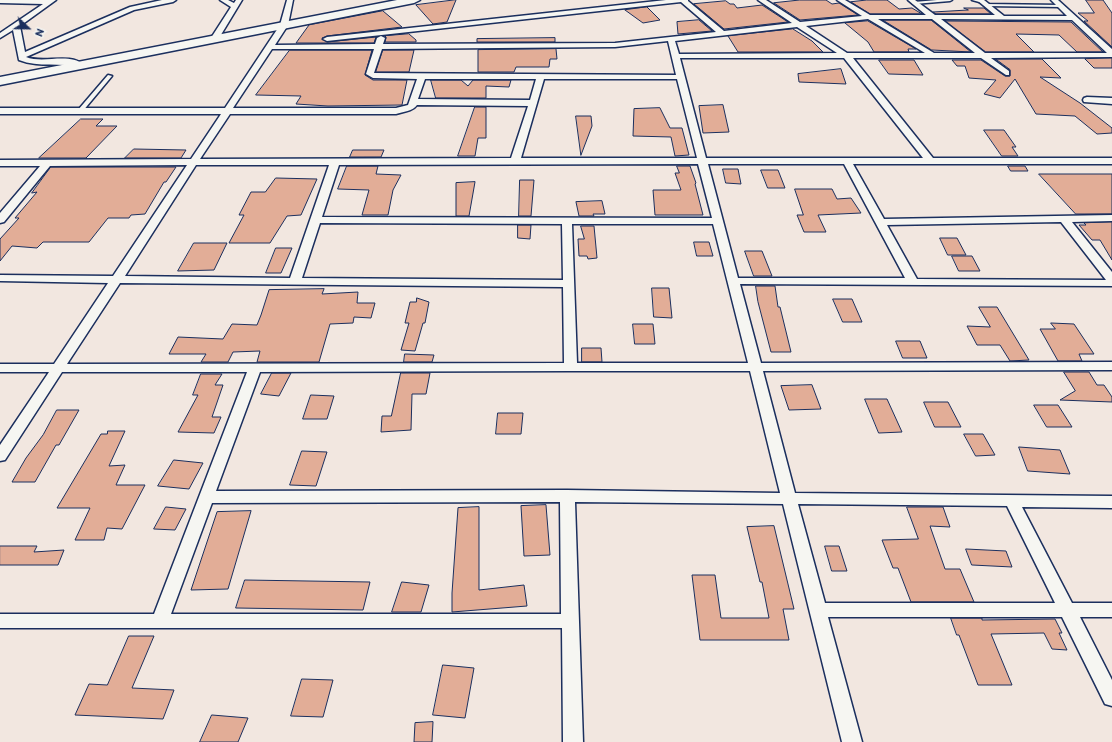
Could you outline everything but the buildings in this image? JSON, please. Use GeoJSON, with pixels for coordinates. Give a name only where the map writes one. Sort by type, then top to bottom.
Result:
{"type":"FeatureCollection","features":[{"type":"Feature","properties":{"kind":"main road"},"geometry":{"type":"LineString","coordinates":[[0,81],[414,0]]}},
{"type":"Feature","properties":{"kind":"street"},"geometry":{"type":"LineString","coordinates":[[22,56],[132,8],[173,0]]}},
{"type":"Feature","properties":{"kind":"street"},"geometry":{"type":"LineString","coordinates":[[215,38],[237,3],[222,0]]}},
{"type":"Feature","properties":{"kind":"street"},"geometry":{"type":"LineString","coordinates":[[0,456],[284,25],[290,0]]}},
{"type":"Feature","properties":{"kind":"street"},"geometry":{"type":"LineString","coordinates":[[270,46],[683,0],[722,33]]}},
{"type":"Feature","properties":{"kind":"street"},"geometry":{"type":"LineString","coordinates":[[761,0],[849,58],[930,161]]}},
{"type":"Feature","properties":{"kind":"street"},"geometry":{"type":"LineString","coordinates":[[840,0],[930,53]]}},
{"type":"Feature","properties":{"kind":"street"},"geometry":{"type":"LineString","coordinates":[[1054,0],[1112,54]]}},
{"type":"Feature","properties":{"kind":"street"},"geometry":{"type":"LineString","coordinates":[[0,1],[52,1]]}},
{"type":"Feature","properties":{"kind":"street"},"geometry":{"type":"LineString","coordinates":[[0,36],[52,1]]}},
{"type":"Feature","properties":{"kind":"street"},"geometry":{"type":"LineString","coordinates":[[913,1],[1006,73]]}},
{"type":"Feature","properties":{"kind":"street"},"geometry":{"type":"LineString","coordinates":[[983,2],[1003,18]]}},
{"type":"Feature","properties":{"kind":"street"},"geometry":{"type":"LineString","coordinates":[[270,46],[614,45],[869,17],[1074,18]]}},
{"type":"Feature","properties":{"kind":"street"},"geometry":{"type":"LineString","coordinates":[[16,25],[22,58],[29,62],[72,61],[80,65]]}},
{"type":"Feature","properties":{"kind":"street"},"geometry":{"type":"LineString","coordinates":[[383,33],[370,74],[379,76],[681,77]]}},
{"type":"Feature","properties":{"kind":"street"},"geometry":{"type":"LineString","coordinates":[[671,39],[852,742]]}},
{"type":"Feature","properties":{"kind":"street"},"geometry":{"type":"LineString","coordinates":[[675,56],[1112,54]]}},
{"type":"Feature","properties":{"kind":"street"},"geometry":{"type":"LineString","coordinates":[[0,111],[396,111],[412,106],[412,102],[422,76]]}},
{"type":"Feature","properties":{"kind":"street"},"geometry":{"type":"LineString","coordinates":[[515,161],[541,77]]}},
{"type":"Feature","properties":{"kind":"street"},"geometry":{"type":"LineString","coordinates":[[1087,100],[1112,100]]}},
{"type":"Feature","properties":{"kind":"street"},"geometry":{"type":"LineString","coordinates":[[412,102],[533,103]]}},
{"type":"Feature","properties":{"kind":"street"},"geometry":{"type":"LineString","coordinates":[[0,164],[515,161],[1112,162]]}},
{"type":"Feature","properties":{"kind":"street"},"geometry":{"type":"LineString","coordinates":[[847,161],[913,282]]}},
{"type":"Feature","properties":{"kind":"street"},"geometry":{"type":"LineString","coordinates":[[295,281],[335,162]]}},
{"type":"Feature","properties":{"kind":"street"},"geometry":{"type":"LineString","coordinates":[[0,220],[47,163]]}},
{"type":"Feature","properties":{"kind":"street"},"geometry":{"type":"LineString","coordinates":[[880,222],[1112,218]]}},
{"type":"Feature","properties":{"kind":"street"},"geometry":{"type":"LineString","coordinates":[[1064,219],[1112,279]]}},
{"type":"Feature","properties":{"kind":"street"},"geometry":{"type":"LineString","coordinates":[[316,220],[718,221]]}},
{"type":"Feature","properties":{"kind":"street"},"geometry":{"type":"LineString","coordinates":[[567,221],[571,367]]}},
{"type":"Feature","properties":{"kind":"street"},"geometry":{"type":"LineString","coordinates":[[0,278],[569,284]]}},
{"type":"Feature","properties":{"kind":"street"},"geometry":{"type":"LineString","coordinates":[[733,281],[1112,283]]}},
{"type":"Feature","properties":{"kind":"street"},"geometry":{"type":"LineString","coordinates":[[0,368],[1112,366]]}},
{"type":"Feature","properties":{"kind":"street"},"geometry":{"type":"LineString","coordinates":[[160,621],[255,367]]}},
{"type":"Feature","properties":{"kind":"street"},"geometry":{"type":"LineString","coordinates":[[567,496],[573,742]]}},
{"type":"Feature","properties":{"kind":"street"},"geometry":{"type":"LineString","coordinates":[[207,497],[567,496],[1112,502]]}},
{"type":"Feature","properties":{"kind":"street"},"geometry":{"type":"LineString","coordinates":[[1012,501],[1112,698]]}},
{"type":"Feature","properties":{"kind":"street"},"geometry":{"type":"LineString","coordinates":[[818,610],[1112,610]]}},
{"type":"Feature","properties":{"kind":"street"},"geometry":{"type":"LineString","coordinates":[[0,622],[570,621]]}},
{"type":"Feature","properties":{"kind":"lane"},"geometry":{"type":"LineString","coordinates":[[913,1],[950,0]]}},
{"type":"Feature","properties":{"kind":"lane"},"geometry":{"type":"LineString","coordinates":[[974,0],[983,2],[1061,6]]}},
{"type":"Feature","properties":{"kind":"lane"},"geometry":{"type":"LineString","coordinates":[[80,111],[110,76]]}}]}
